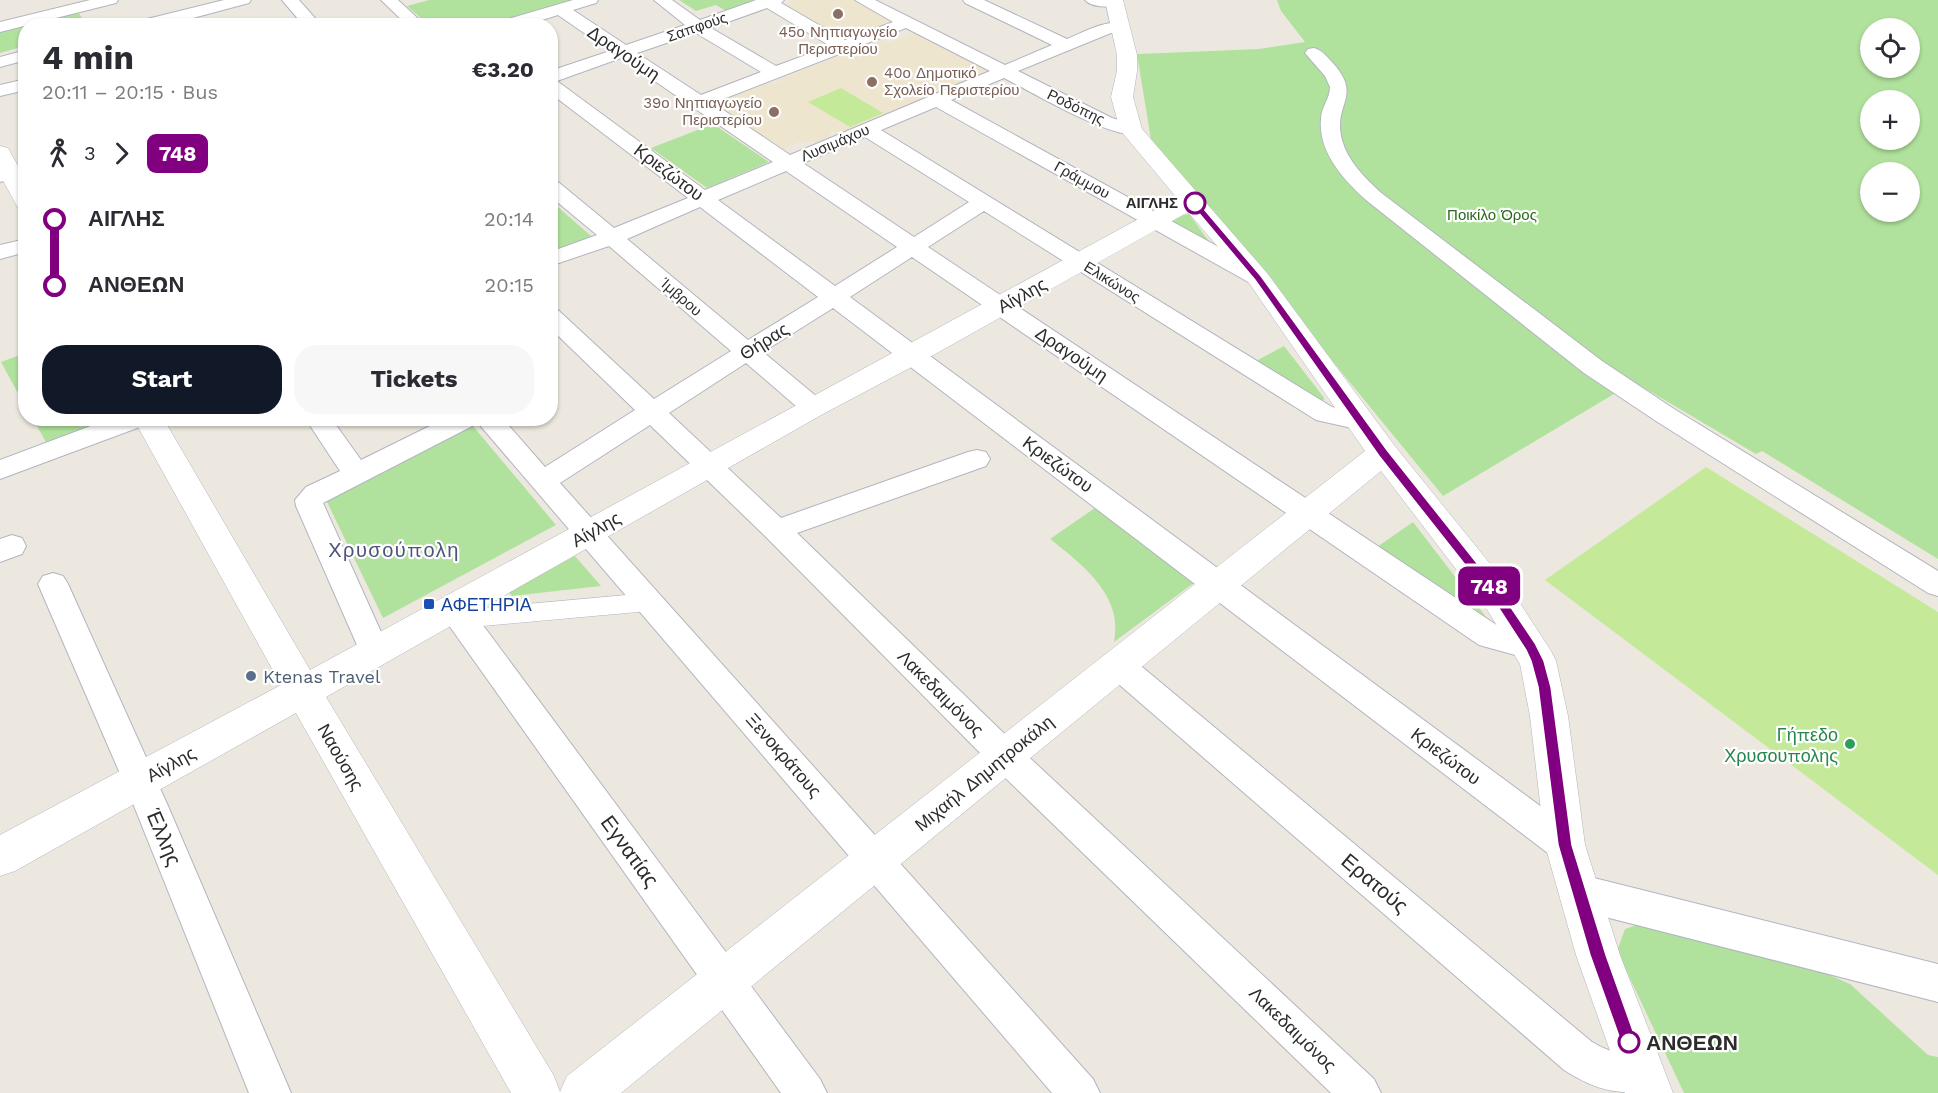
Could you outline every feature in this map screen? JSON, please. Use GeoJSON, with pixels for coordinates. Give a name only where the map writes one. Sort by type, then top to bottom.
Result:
{"type":"FeatureCollection","features":[{"type":"Feature","properties":{"kind":"street"},"geometry":{"type":"LineString","coordinates":[[45,18],[94,8],[110,0]]}},
{"type":"Feature","properties":{"kind":"street"},"geometry":{"type":"LineString","coordinates":[[203,18],[243,0]]}},
{"type":"Feature","properties":{"kind":"street"},"geometry":{"type":"LineString","coordinates":[[290,0],[307,18]]}},
{"type":"Feature","properties":{"kind":"street"},"geometry":{"type":"LineString","coordinates":[[392,3],[415,0]]}},
{"type":"Feature","properties":{"kind":"street"},"geometry":{"type":"LineString","coordinates":[[530,18],[590,0]]}},
{"type":"Feature","properties":{"kind":"street"},"geometry":{"type":"LineString","coordinates":[[662,0],[698,27],[774,74]]}},
{"type":"Feature","properties":{"kind":"street","name":"Ροδόπης"},"geometry":{"type":"LineString","coordinates":[[862,0],[1105,122],[1131,130]]}},
{"type":"Feature","properties":{"kind":"street"},"geometry":{"type":"LineString","coordinates":[[971,0],[1066,45]]}},
{"type":"Feature","properties":{"kind":"street"},"geometry":{"type":"LineString","coordinates":[[769,1],[844,47]]}},
{"type":"Feature","properties":{"kind":"street","name":"Σαπφούς"},"geometry":{"type":"LineString","coordinates":[[558,74],[769,1]]}},
{"type":"Feature","properties":{"kind":"street"},"geometry":{"type":"LineString","coordinates":[[392,3],[408,18]]}},
{"type":"Feature","properties":{"kind":"street"},"geometry":{"type":"LineString","coordinates":[[1110,7],[1128,64],[1122,97],[1131,130],[1258,278],[1383,453],[1500,601],[1538,661],[1544,687],[1565,845],[1624,1032],[1646,1086]]}},
{"type":"Feature","properties":{"kind":"street","name":"Λυσιμάχου"},"geometry":{"type":"LineString","coordinates":[[558,257],[612,237],[1107,29],[1110,7]]}},
{"type":"Feature","properties":{"kind":"street","name":"Δραγούμη"},"geometry":{"type":"LineString","coordinates":[[560,9],[700,102],[911,248],[1490,636],[1530,646]]}},
{"type":"Feature","properties":{"kind":"street"},"geometry":{"type":"LineString","coordinates":[[700,102],[907,22]]}},
{"type":"Feature","properties":{"kind":"street"},"geometry":{"type":"LineString","coordinates":[[0,27],[18,23]]}},
{"type":"Feature","properties":{"kind":"street"},"geometry":{"type":"LineString","coordinates":[[1314,53],[1334,75],[1339,85],[1339,93],[1330,115],[1330,133],[1340,158],[1356,181],[1364,188],[1593,367],[1665,415],[1938,585]]}},
{"type":"Feature","properties":{"kind":"street"},"geometry":{"type":"LineString","coordinates":[[0,62],[18,57]]}},
{"type":"Feature","properties":{"kind":"street"},"geometry":{"type":"LineString","coordinates":[[0,91],[18,86]]}},
{"type":"Feature","properties":{"kind":"street","name":"Κριεζώτου"},"geometry":{"type":"LineString","coordinates":[[558,90],[1565,845]]}},
{"type":"Feature","properties":{"kind":"street","name":"Γράμμου"},"geometry":{"type":"LineString","coordinates":[[937,100],[1258,278]]}},
{"type":"Feature","properties":{"kind":"street","name":"Ελικώνος"},"geometry":{"type":"LineString","coordinates":[[867,130],[1325,414],[1361,421]]}},
{"type":"Feature","properties":{"kind":"street"},"geometry":{"type":"LineString","coordinates":[[9,168],[18,187]]}},
{"type":"Feature","properties":{"kind":"street","name":"Ίμβρου"},"geometry":{"type":"LineString","coordinates":[[558,192],[813,407]]}},
{"type":"Feature","properties":{"kind":"street","name":"Αίγλης"},"geometry":{"type":"LineString","coordinates":[[0,857],[375,652],[457,614],[589,534],[708,466],[1192,200]]}},
{"type":"Feature","properties":{"kind":"street","name":"Θήρας"},"geometry":{"type":"LineString","coordinates":[[544,480],[984,202]]}},
{"type":"Feature","properties":{"kind":"street"},"geometry":{"type":"LineString","coordinates":[[0,252],[18,247]]}},
{"type":"Feature","properties":{"kind":"street","name":"Λακεδαιμόνος"},"geometry":{"type":"LineString","coordinates":[[558,323],[776,530],[1005,756],[1360,1093]]}},
{"type":"Feature","properties":{"kind":"street"},"geometry":{"type":"LineString","coordinates":[[0,470],[118,426]]}},
{"type":"Feature","properties":{"kind":"street","name":"Ναούσης"},"geometry":{"type":"LineString","coordinates":[[153,426],[303,691],[537,1093]]}},
{"type":"Feature","properties":{"kind":"street"},"geometry":{"type":"LineString","coordinates":[[323,426],[356,474]]}},
{"type":"Feature","properties":{"kind":"street"},"geometry":{"type":"LineString","coordinates":[[375,652],[309,500],[316,494],[452,426]]}},
{"type":"Feature","properties":{"kind":"street","name":"Ξενοκράτους"},"geometry":{"type":"LineString","coordinates":[[494,426],[1079,1093]]}},
{"type":"Feature","properties":{"kind":"street","name":"Μιχαήλ Δημητροκάλη"},"geometry":{"type":"LineString","coordinates":[[584,1093],[1383,453]]}},
{"type":"Feature","properties":{"kind":"street"},"geometry":{"type":"LineString","coordinates":[[776,530],[977,459]]}},
{"type":"Feature","properties":{"kind":"street","name":"Έλλης"},"geometry":{"type":"LineString","coordinates":[[53,584],[139,781],[270,1093]]}},
{"type":"Feature","properties":{"kind":"street"},"geometry":{"type":"LineString","coordinates":[[457,614],[649,602]]}},
{"type":"Feature","properties":{"kind":"street","name":"Εγνατίας"},"geometry":{"type":"LineString","coordinates":[[457,614],[806,1093]]}},
{"type":"Feature","properties":{"kind":"street","name":"Ερατούς"},"geometry":{"type":"LineString","coordinates":[[1118,665],[1578,1056],[1597,1069],[1646,1086]]}},
{"type":"Feature","properties":{"kind":"street"},"geometry":{"type":"LineString","coordinates":[[1578,892],[1938,983]]}},
{"type":"Feature","properties":{"kind":"shaded area","name":"45ο Νηπιαγωγείο Περιστερίου"},"geometry":{"type":"Polygon","coordinates":[[[795,0],[852,0],[896,23],[856,38],[848,34],[839,38],[780,5],[795,0]]]}},
{"type":"Feature","properties":{"kind":"shaded area","name":"40ο Δημοτικό Σχολείο Περιστερίου"},"geometry":{"type":"Polygon","coordinates":[[[913,33],[989,71],[845,132],[831,131],[829,139],[822,142],[799,142],[784,149],[715,104],[766,83],[780,83],[781,81],[775,81],[880,39],[889,43],[913,33]]]}},
{"type":"Feature","properties":{"kind":"green space"},"geometry":{"type":"Polygon","coordinates":[[[429,0],[572,0],[513,18],[421,18],[407,6],[429,0]]]}},
{"type":"Feature","properties":{"kind":"green space"},"geometry":{"type":"Polygon","coordinates":[[[679,0],[757,0],[726,11],[716,5],[696,11],[679,0]]]}},
{"type":"Feature","properties":{"kind":"green space","name":"Ποικίλο Όρος"},"geometry":{"type":"Polygon","coordinates":[[[1277,0],[1938,0],[1938,559],[1762,451],[1756,454],[1634,382],[1443,496],[1151,140],[1137,54],[1259,49],[1305,42],[1281,11],[1277,0]]]}},
{"type":"Feature","properties":{"kind":"green space"},"geometry":{"type":"Polygon","coordinates":[[[77,11],[82,18],[49,18],[77,11]]]}},
{"type":"Feature","properties":{"kind":"green space"},"geometry":{"type":"Polygon","coordinates":[[[18,26],[18,48],[0,53],[0,30],[18,26]]]}},
{"type":"Feature","properties":{"kind":"green space"},"geometry":{"type":"Polygon","coordinates":[[[841,88],[883,113],[850,127],[808,102],[841,88]]]}},
{"type":"Feature","properties":{"kind":"green space"},"geometry":{"type":"Polygon","coordinates":[[[713,124],[769,162],[707,188],[651,148],[713,124]]]}},
{"type":"Feature","properties":{"kind":"green space"},"geometry":{"type":"Polygon","coordinates":[[[558,207],[591,236],[558,249],[558,207]]]}},
{"type":"Feature","properties":{"kind":"green space"},"geometry":{"type":"Polygon","coordinates":[[[1189,214],[1211,244],[1170,222],[1189,214]]]}},
{"type":"Feature","properties":{"kind":"green space"},"geometry":{"type":"Polygon","coordinates":[[[1284,346],[1325,399],[1317,398],[1254,362],[1284,346]]]}},
{"type":"Feature","properties":{"kind":"green space"},"geometry":{"type":"Polygon","coordinates":[[[18,356],[18,393],[1,362],[18,356]]]}},
{"type":"Feature","properties":{"kind":"green space"},"geometry":{"type":"Polygon","coordinates":[[[37,426],[95,426],[47,444],[37,426]]]}},
{"type":"Feature","properties":{"kind":"green space"},"geometry":{"type":"Polygon","coordinates":[[[473,426],[556,525],[383,618],[326,500],[473,426]]]}},
{"type":"Feature","properties":{"kind":"green space","name":"Γήπεδο Χρυσουπολης"},"geometry":{"type":"Polygon","coordinates":[[[1706,467],[1938,612],[1938,875],[1545,580],[1706,467]]]}},
{"type":"Feature","properties":{"kind":"green space"},"geometry":{"type":"Polygon","coordinates":[[[1095,508],[1195,582],[1114,642],[1113,610],[1107,596],[1087,570],[1050,539],[1095,508]]]}},
{"type":"Feature","properties":{"kind":"green space"},"geometry":{"type":"Polygon","coordinates":[[[1413,522],[1486,617],[1377,547],[1413,522]]]}},
{"type":"Feature","properties":{"kind":"green space"},"geometry":{"type":"Polygon","coordinates":[[[575,556],[601,586],[512,596],[509,592],[575,556]]]}},
{"type":"Feature","properties":{"kind":"green space"},"geometry":{"type":"Polygon","coordinates":[[[1643,923],[1811,967],[1850,984],[1928,1055],[1938,1057],[1938,1093],[1684,1093],[1617,951],[1625,929],[1643,923]]]}},
{"type":"Feature","properties":{"kind":"bus line","name":"748"},"geometry":{"type":"LineString","coordinates":[[1195,203],[1258,278],[1383,453],[1500,601],[1538,661],[1549,716],[1565,845],[1598,955],[1629,1042]]}},
{"type":"Feature","properties":{"kind":"place","name":"45ο Νηπιαγωγείο Περιστερίου"},"geometry":{"type":"Point","coordinates":[838,14]}},
{"type":"Feature","properties":{"kind":"place","name":"40ο Δημοτικό Σχολείο Περιστερίου"},"geometry":{"type":"Point","coordinates":[872,82]}},
{"type":"Feature","properties":{"kind":"place","name":"39ο Νηπιαγωγείο Περιστερίου"},"geometry":{"type":"Point","coordinates":[774,112]}},
{"type":"Feature","properties":{"kind":"place","name":"ΑΙΓΛΗΣ"},"geometry":{"type":"Point","coordinates":[1195,203]}},
{"type":"Feature","properties":{"kind":"place","name":"ΑΦΕΤΗΡΙΑ"},"geometry":{"type":"Point","coordinates":[429,604]}},
{"type":"Feature","properties":{"kind":"place","name":"Ktenas Travel"},"geometry":{"type":"Point","coordinates":[251,676]}},
{"type":"Feature","properties":{"kind":"place","name":"Γήπεδο Χρυσουπολης"},"geometry":{"type":"Point","coordinates":[1850,744]}},
{"type":"Feature","properties":{"kind":"place","name":"ΑΝΘΕΩΝ"},"geometry":{"type":"Point","coordinates":[1629,1042]}},
{"type":"Feature","properties":{"kind":"district","name":"Χρυσούπολη"},"geometry":{"type":"Point","coordinates":[394,550]}}]}
